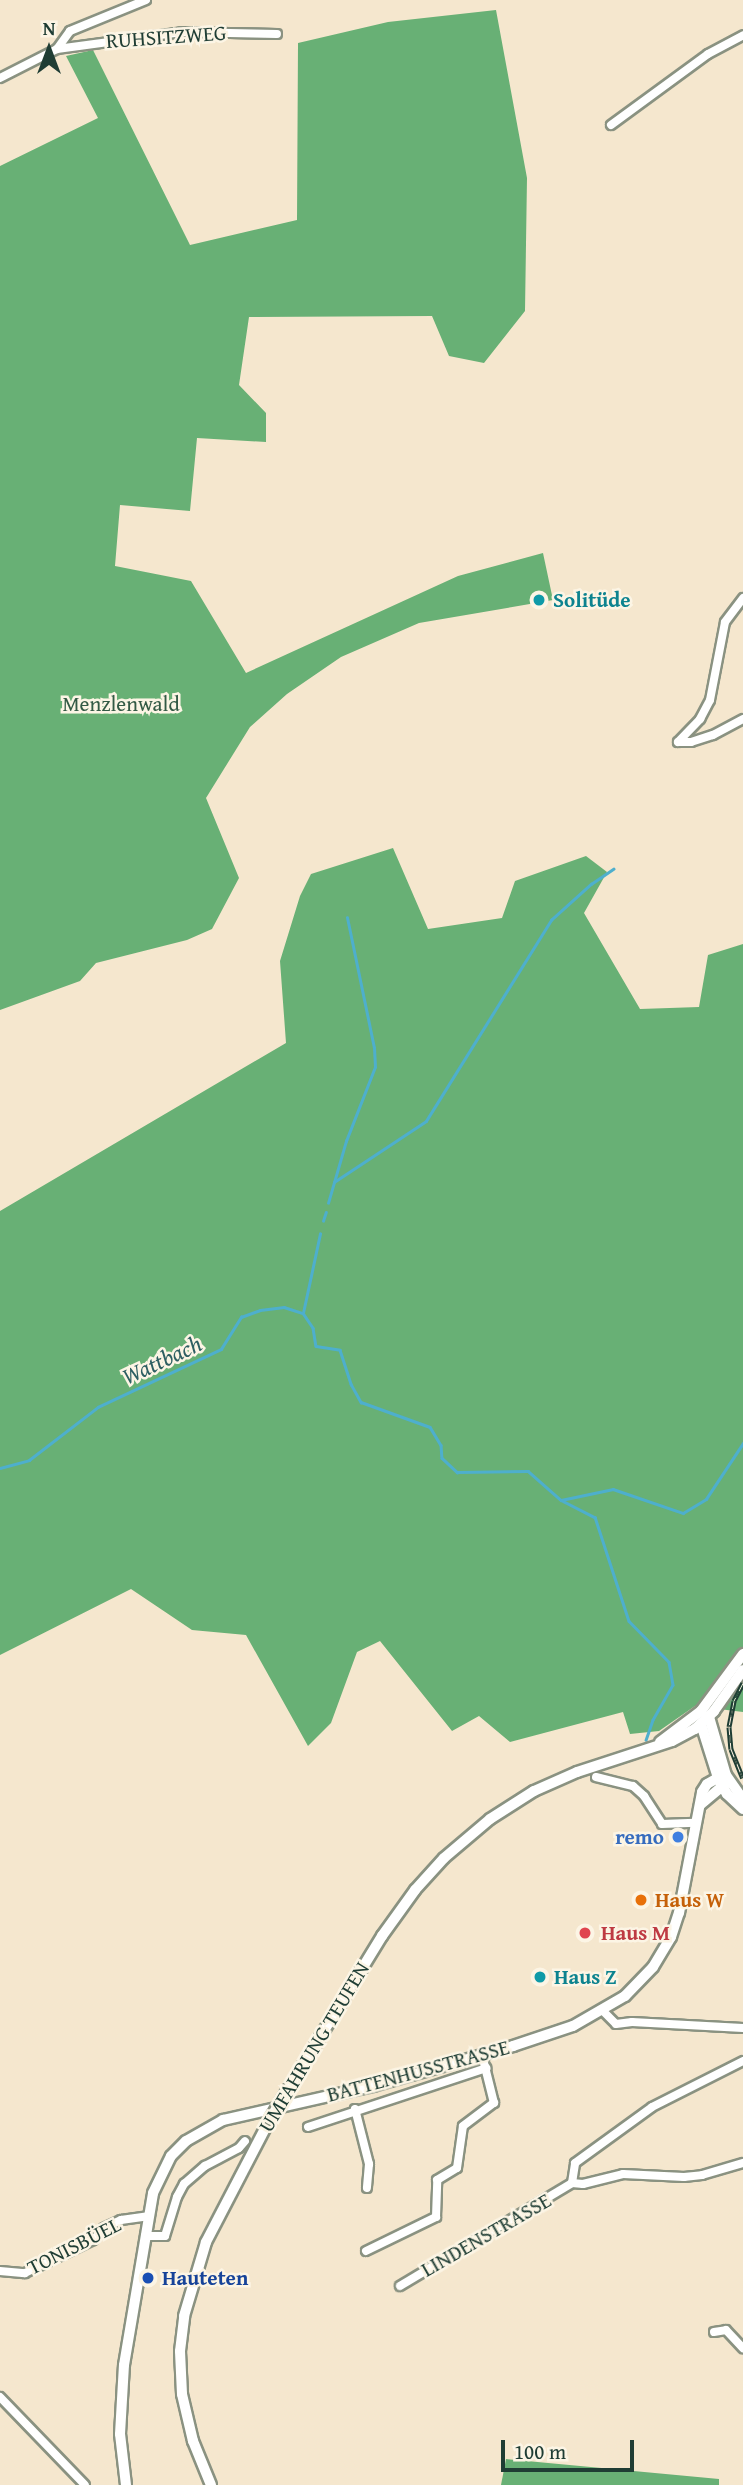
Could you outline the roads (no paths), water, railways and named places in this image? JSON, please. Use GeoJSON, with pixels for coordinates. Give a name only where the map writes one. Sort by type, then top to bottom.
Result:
{"type":"FeatureCollection","features":[{"type":"Feature","properties":{"kind":"main road"},"geometry":{"type":"LineString","coordinates":[[703,1718],[743,1654]]}},
{"type":"Feature","properties":{"kind":"main road"},"geometry":{"type":"LineString","coordinates":[[703,1718],[743,1670]]}},
{"type":"Feature","properties":{"kind":"main road","name":"UMFAHRUNG TEUFEN"},"geometry":{"type":"LineString","coordinates":[[211,2485],[192,2441],[180,2372],[184,2316],[205,2242],[270,2119],[382,1936],[415,1890],[452,1851],[491,1819],[534,1791],[585,1768],[658,1744],[703,1718]]}},
{"type":"Feature","properties":{"kind":"street"},"geometry":{"type":"LineString","coordinates":[[0,78],[57,49],[70,31],[146,0]]}},
{"type":"Feature","properties":{"kind":"street","name":"RUHSITZWEG"},"geometry":{"type":"LineString","coordinates":[[57,49],[172,33],[277,34]]}},
{"type":"Feature","properties":{"kind":"street"},"geometry":{"type":"LineString","coordinates":[[611,125],[708,54],[743,35]]}},
{"type":"Feature","properties":{"kind":"street"},"geometry":{"type":"LineString","coordinates":[[743,598],[725,622],[710,700],[700,719],[678,742],[691,742],[713,735],[743,719]]}},
{"type":"Feature","properties":{"kind":"street"},"geometry":{"type":"LineString","coordinates":[[703,1718],[723,1782],[743,1809]]}},
{"type":"Feature","properties":{"kind":"street"},"geometry":{"type":"LineString","coordinates":[[596,1777],[633,1786],[644,1796],[662,1824],[695,1823]]}},
{"type":"Feature","properties":{"kind":"street"},"geometry":{"type":"LineString","coordinates":[[723,1782],[743,1799]]}},
{"type":"Feature","properties":{"kind":"street","name":"BATTENHUSSTRASSE"},"geometry":{"type":"LineString","coordinates":[[126,2485],[121,2450],[120,2397],[148,2216],[153,2193],[166,2164],[186,2141],[201,2130],[247,2112],[352,2091],[551,2034],[603,2011],[637,1986],[667,1946],[679,1913],[695,1823],[705,1788],[723,1782]]}},
{"type":"Feature","properties":{"kind":"street"},"geometry":{"type":"LineString","coordinates":[[603,2011],[616,2024],[632,2022],[743,2028]]}},
{"type":"Feature","properties":{"kind":"street"},"geometry":{"type":"LineString","coordinates":[[366,2251],[436,2217],[437,2180],[457,2168],[463,2126],[494,2103],[482,2054]]}},
{"type":"Feature","properties":{"kind":"street"},"geometry":{"type":"LineString","coordinates":[[743,2061],[652,2107],[575,2163],[572,2183],[583,2184],[623,2174],[702,2175],[743,2162]]}},
{"type":"Feature","properties":{"kind":"street"},"geometry":{"type":"LineString","coordinates":[[308,2127],[355,2109],[486,2068]]}},
{"type":"Feature","properties":{"kind":"street"},"geometry":{"type":"LineString","coordinates":[[355,2109],[369,2164],[367,2188]]}},
{"type":"Feature","properties":{"kind":"street"},"geometry":{"type":"LineString","coordinates":[[145,2236],[165,2236],[177,2197],[184,2184],[205,2166],[239,2148],[245,2140]]}},
{"type":"Feature","properties":{"kind":"street","name":"LINDENSTRASSE"},"geometry":{"type":"LineString","coordinates":[[400,2286],[572,2183]]}},
{"type":"Feature","properties":{"kind":"street","name":"TONISBÜEL"},"geometry":{"type":"LineString","coordinates":[[0,2271],[25,2273],[93,2240],[104,2228],[121,2220],[148,2216]]}},
{"type":"Feature","properties":{"kind":"street"},"geometry":{"type":"LineString","coordinates":[[714,2332],[726,2330],[743,2348]]}},
{"type":"Feature","properties":{"kind":"street"},"geometry":{"type":"LineString","coordinates":[[0,2397],[85,2485]]}},
{"type":"Feature","properties":{"kind":"waterway"},"geometry":{"type":"LineString","coordinates":[[334,1182],[426,1121],[551,920],[591,884],[613,869]]}},
{"type":"Feature","properties":{"kind":"waterway"},"geometry":{"type":"LineString","coordinates":[[328,1203],[346,1141],[375,1067],[374,1048],[347,918]]}},
{"type":"Feature","properties":{"kind":"waterway"},"geometry":{"type":"LineString","coordinates":[[323,1221],[326,1212]]}},
{"type":"Feature","properties":{"kind":"waterway"},"geometry":{"type":"LineString","coordinates":[[303,1313],[320,1234]]}},
{"type":"Feature","properties":{"kind":"waterway","name":"Wattbach"},"geometry":{"type":"LineString","coordinates":[[0,1468],[29,1460],[98,1407],[221,1349],[241,1317],[260,1310],[284,1307],[303,1313],[313,1328],[316,1346],[340,1350],[351,1384],[361,1402],[430,1427],[441,1445],[442,1458],[457,1472],[528,1471],[561,1500],[613,1489],[683,1513],[706,1499],[743,1443]]}},
{"type":"Feature","properties":{"kind":"waterway"},"geometry":{"type":"LineString","coordinates":[[563,1501],[595,1517],[629,1621],[669,1662],[673,1685],[653,1720],[646,1740]]}},
{"type":"Feature","properties":{"kind":"railway"},"geometry":{"type":"LineString","coordinates":[[743,1683],[734,1701],[729,1727],[731,1749],[743,1778]]}},
{"type":"Feature","properties":{"kind":"place","name":"Solitüde"},"geometry":{"type":"Point","coordinates":[539,600]}},
{"type":"Feature","properties":{"kind":"place","name":"remo"},"geometry":{"type":"Point","coordinates":[678,1837]}},
{"type":"Feature","properties":{"kind":"place","name":"Haus W"},"geometry":{"type":"Point","coordinates":[641,1900]}},
{"type":"Feature","properties":{"kind":"place","name":"Haus M"},"geometry":{"type":"Point","coordinates":[585,1933]}},
{"type":"Feature","properties":{"kind":"place","name":"Haus Z"},"geometry":{"type":"Point","coordinates":[540,1977]}},
{"type":"Feature","properties":{"kind":"place","name":"Hauteten"},"geometry":{"type":"Point","coordinates":[148,2278]}},
{"type":"Feature","properties":{"kind":"park label","name":"Menzlenwald"},"geometry":{"type":"Point","coordinates":[121,704]}}]}
